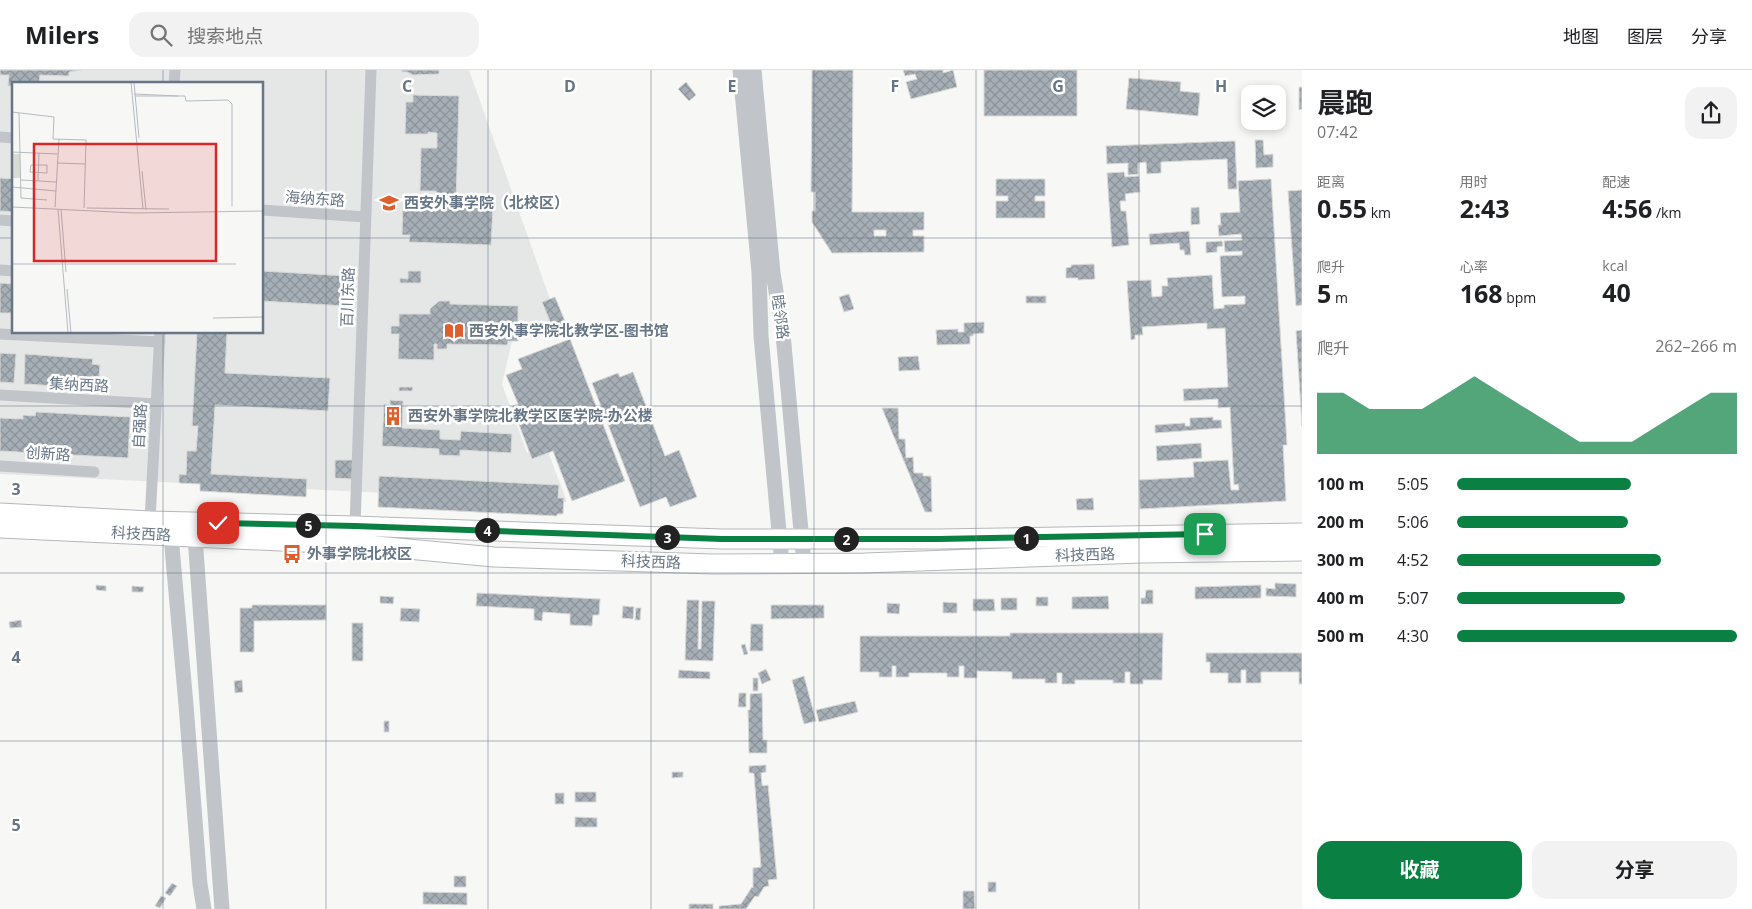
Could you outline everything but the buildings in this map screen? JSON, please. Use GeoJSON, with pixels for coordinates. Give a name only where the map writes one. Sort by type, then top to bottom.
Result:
{"type":"FeatureCollection","features":[{"type":"Feature","properties":{"kind":"main road","name":"科技西路"},"geometry":{"type":"LineString","coordinates":[[0,513],[150,521],[722,539],[938,539],[1302,533]]}},
{"type":"Feature","properties":{"kind":"main road","name":"科技西路"},"geometry":{"type":"LineString","coordinates":[[0,528],[365,545],[494,557],[714,564],[804,564],[1141,553],[1302,551]]}},
{"type":"Feature","properties":{"kind":"street","name":"百川东路"},"geometry":{"type":"LineString","coordinates":[[355,526],[371,70]]}},
{"type":"Feature","properties":{"kind":"street","name":"睦邻路"},"geometry":{"type":"LineString","coordinates":[[740,70],[760,272],[761,336],[782,564]]}},
{"type":"Feature","properties":{"kind":"street","name":"睦邻路"},"geometry":{"type":"LineString","coordinates":[[754,70],[773,273],[783,334],[804,564]]}},
{"type":"Feature","properties":{"kind":"street","name":"海纳东路"},"geometry":{"type":"LineString","coordinates":[[264,210],[366,217]]}},
{"type":"Feature","properties":{"kind":"street"},"geometry":{"type":"LineString","coordinates":[[0,334],[160,338]]}},
{"type":"Feature","properties":{"kind":"street","name":"自强路"},"geometry":{"type":"LineString","coordinates":[[150,521],[160,338]]}},
{"type":"Feature","properties":{"kind":"street","name":"集纳西路"},"geometry":{"type":"LineString","coordinates":[[0,395],[157,404]]}},
{"type":"Feature","properties":{"kind":"street","name":"创新路"},"geometry":{"type":"LineString","coordinates":[[0,466],[94,472]]}},
{"type":"Feature","properties":{"kind":"street"},"geometry":{"type":"LineString","coordinates":[[171,536],[200,884],[204,909]]}},
{"type":"Feature","properties":{"kind":"street"},"geometry":{"type":"LineString","coordinates":[[195,537],[222,909]]}},
{"type":"Feature","properties":{"kind":"shaded area","name":"西安外事学院（北校区）"},"geometry":{"type":"Polygon","coordinates":[[[0,70],[469,70],[558,322],[513,337],[502,384],[527,453],[546,446],[567,502],[0,474],[0,70]]]}},
{"type":"Feature","properties":{"kind":"place","name":"西安外事学院（北校区）"},"geometry":{"type":"Point","coordinates":[389,203]}},
{"type":"Feature","properties":{"kind":"place","name":"西安外事学院北教学区-图书馆"},"geometry":{"type":"Point","coordinates":[454,331]}},
{"type":"Feature","properties":{"kind":"place","name":"西安外事学院北教学区医学院-办公楼"},"geometry":{"type":"Point","coordinates":[393,416]}},
{"type":"Feature","properties":{"kind":"place","name":"外事学院北校区"},"geometry":{"type":"Point","coordinates":[292,554]}},
{"type":"Feature","properties":{"kind":"route"},"geometry":{"type":"LineString","coordinates":[[218,523],[722,539],[938,539],[1205,534]]}}]}
